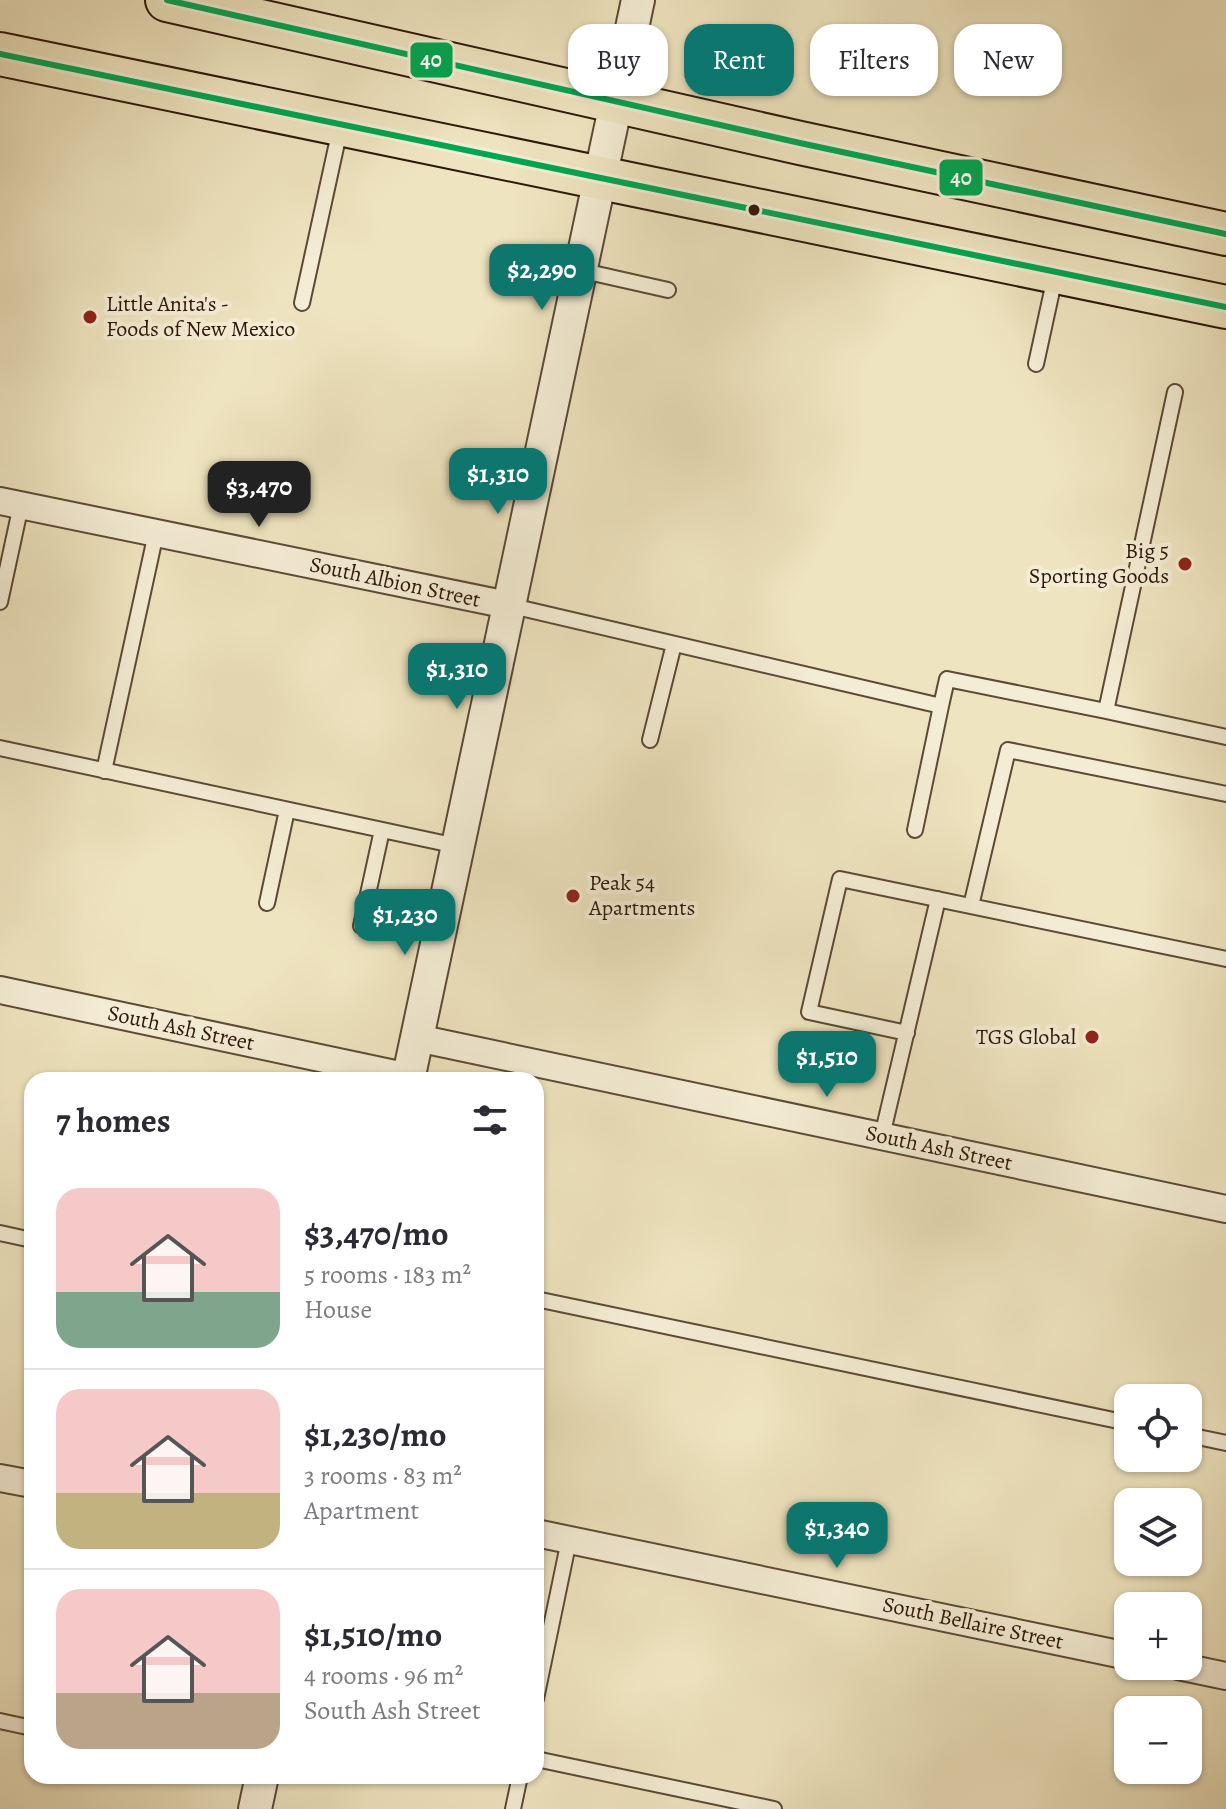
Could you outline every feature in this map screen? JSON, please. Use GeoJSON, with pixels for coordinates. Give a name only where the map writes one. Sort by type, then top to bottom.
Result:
{"type":"FeatureCollection","features":[{"type":"Feature","properties":{"kind":"main road"},"geometry":{"type":"LineString","coordinates":[[167,0],[800,143],[1226,234]]}},
{"type":"Feature","properties":{"kind":"main road"},"geometry":{"type":"LineString","coordinates":[[0,54],[1226,307]]}},
{"type":"Feature","properties":{"kind":"street"},"geometry":{"type":"LineString","coordinates":[[409,1072],[638,0]]}},
{"type":"Feature","properties":{"kind":"street","name":"South Albion Street"},"geometry":{"type":"LineString","coordinates":[[10,503],[508,605]]}},
{"type":"Feature","properties":{"kind":"street","name":"South Ash Street"},"geometry":{"type":"LineString","coordinates":[[0,990],[380,1072]]}},
{"type":"Feature","properties":{"kind":"street","name":"South Ash Street"},"geometry":{"type":"LineString","coordinates":[[417,1038],[1226,1209]]}},
{"type":"Feature","properties":{"kind":"street"},"geometry":{"type":"LineString","coordinates":[[0,1478],[24,1482]]}},
{"type":"Feature","properties":{"kind":"street","name":"South Bellaire Street"},"geometry":{"type":"LineString","coordinates":[[544,1535],[1114,1653]]}},
{"type":"Feature","properties":{"kind":"street"},"geometry":{"type":"LineString","coordinates":[[1202,1671],[1226,1676]]}},
{"type":"Feature","properties":{"kind":"street"},"geometry":{"type":"LineString","coordinates":[[255,1809],[260,1784]]}},
{"type":"Feature","properties":{"kind":"lane"},"geometry":{"type":"LineString","coordinates":[[302,303],[341,125]]}},
{"type":"Feature","properties":{"kind":"lane"},"geometry":{"type":"LineString","coordinates":[[579,270],[668,290]]}},
{"type":"Feature","properties":{"kind":"lane"},"geometry":{"type":"LineString","coordinates":[[1036,364],[1056,272]]}},
{"type":"Feature","properties":{"kind":"lane"},"geometry":{"type":"LineString","coordinates":[[1106,711],[1175,392]]}},
{"type":"Feature","properties":{"kind":"lane"},"geometry":{"type":"LineString","coordinates":[[0,602],[10,503]]}},
{"type":"Feature","properties":{"kind":"lane"},"geometry":{"type":"LineString","coordinates":[[104,771],[156,533]]}},
{"type":"Feature","properties":{"kind":"lane"},"geometry":{"type":"LineString","coordinates":[[508,605],[941,706]]}},
{"type":"Feature","properties":{"kind":"lane"},"geometry":{"type":"LineString","coordinates":[[650,740],[674,644]]}},
{"type":"Feature","properties":{"kind":"lane"},"geometry":{"type":"LineString","coordinates":[[915,830],[947,679],[1226,737]]}},
{"type":"Feature","properties":{"kind":"lane"},"geometry":{"type":"LineString","coordinates":[[0,748],[457,846]]}},
{"type":"Feature","properties":{"kind":"lane"},"geometry":{"type":"LineString","coordinates":[[971,906],[1008,750],[1226,794]]}},
{"type":"Feature","properties":{"kind":"lane"},"geometry":{"type":"LineString","coordinates":[[267,903],[287,810]]}},
{"type":"Feature","properties":{"kind":"lane"},"geometry":{"type":"LineString","coordinates":[[361,926],[382,830]]}},
{"type":"Feature","properties":{"kind":"lane"},"geometry":{"type":"LineString","coordinates":[[907,1033],[809,1012],[840,879],[1226,959]]}},
{"type":"Feature","properties":{"kind":"lane"},"geometry":{"type":"LineString","coordinates":[[882,1136],[938,899]]}},
{"type":"Feature","properties":{"kind":"lane"},"geometry":{"type":"LineString","coordinates":[[0,1233],[24,1238]]}},
{"type":"Feature","properties":{"kind":"lane"},"geometry":{"type":"LineString","coordinates":[[544,1301],[1114,1420]]}},
{"type":"Feature","properties":{"kind":"lane"},"geometry":{"type":"LineString","coordinates":[[1202,1438],[1226,1443]]}},
{"type":"Feature","properties":{"kind":"lane"},"geometry":{"type":"LineString","coordinates":[[544,1660],[569,1540]]}},
{"type":"Feature","properties":{"kind":"lane"},"geometry":{"type":"LineString","coordinates":[[0,1721],[24,1726]]}},
{"type":"Feature","properties":{"kind":"lane"},"geometry":{"type":"LineString","coordinates":[[544,1761],[774,1809]]}},
{"type":"Feature","properties":{"kind":"lane"},"geometry":{"type":"LineString","coordinates":[[513,1809],[518,1784]]}},
{"type":"Feature","properties":{"kind":"transit line","name":"40"},"geometry":{"type":"LineString","coordinates":[[167,0],[800,143],[1226,234]]}},
{"type":"Feature","properties":{"kind":"transit line","name":"40"},"geometry":{"type":"LineString","coordinates":[[0,54],[1226,307]]}},
{"type":"Feature","properties":{"kind":"place","name":"Little Anita's - Foods of New Mexico"},"geometry":{"type":"Point","coordinates":[90,317]}},
{"type":"Feature","properties":{"kind":"place","name":"Big 5 Sporting Goods"},"geometry":{"type":"Point","coordinates":[1185,564]}},
{"type":"Feature","properties":{"kind":"place","name":"Peak 54 Apartments"},"geometry":{"type":"Point","coordinates":[573,896]}},
{"type":"Feature","properties":{"kind":"place","name":"TGS Global"},"geometry":{"type":"Point","coordinates":[1092,1037]}}]}
